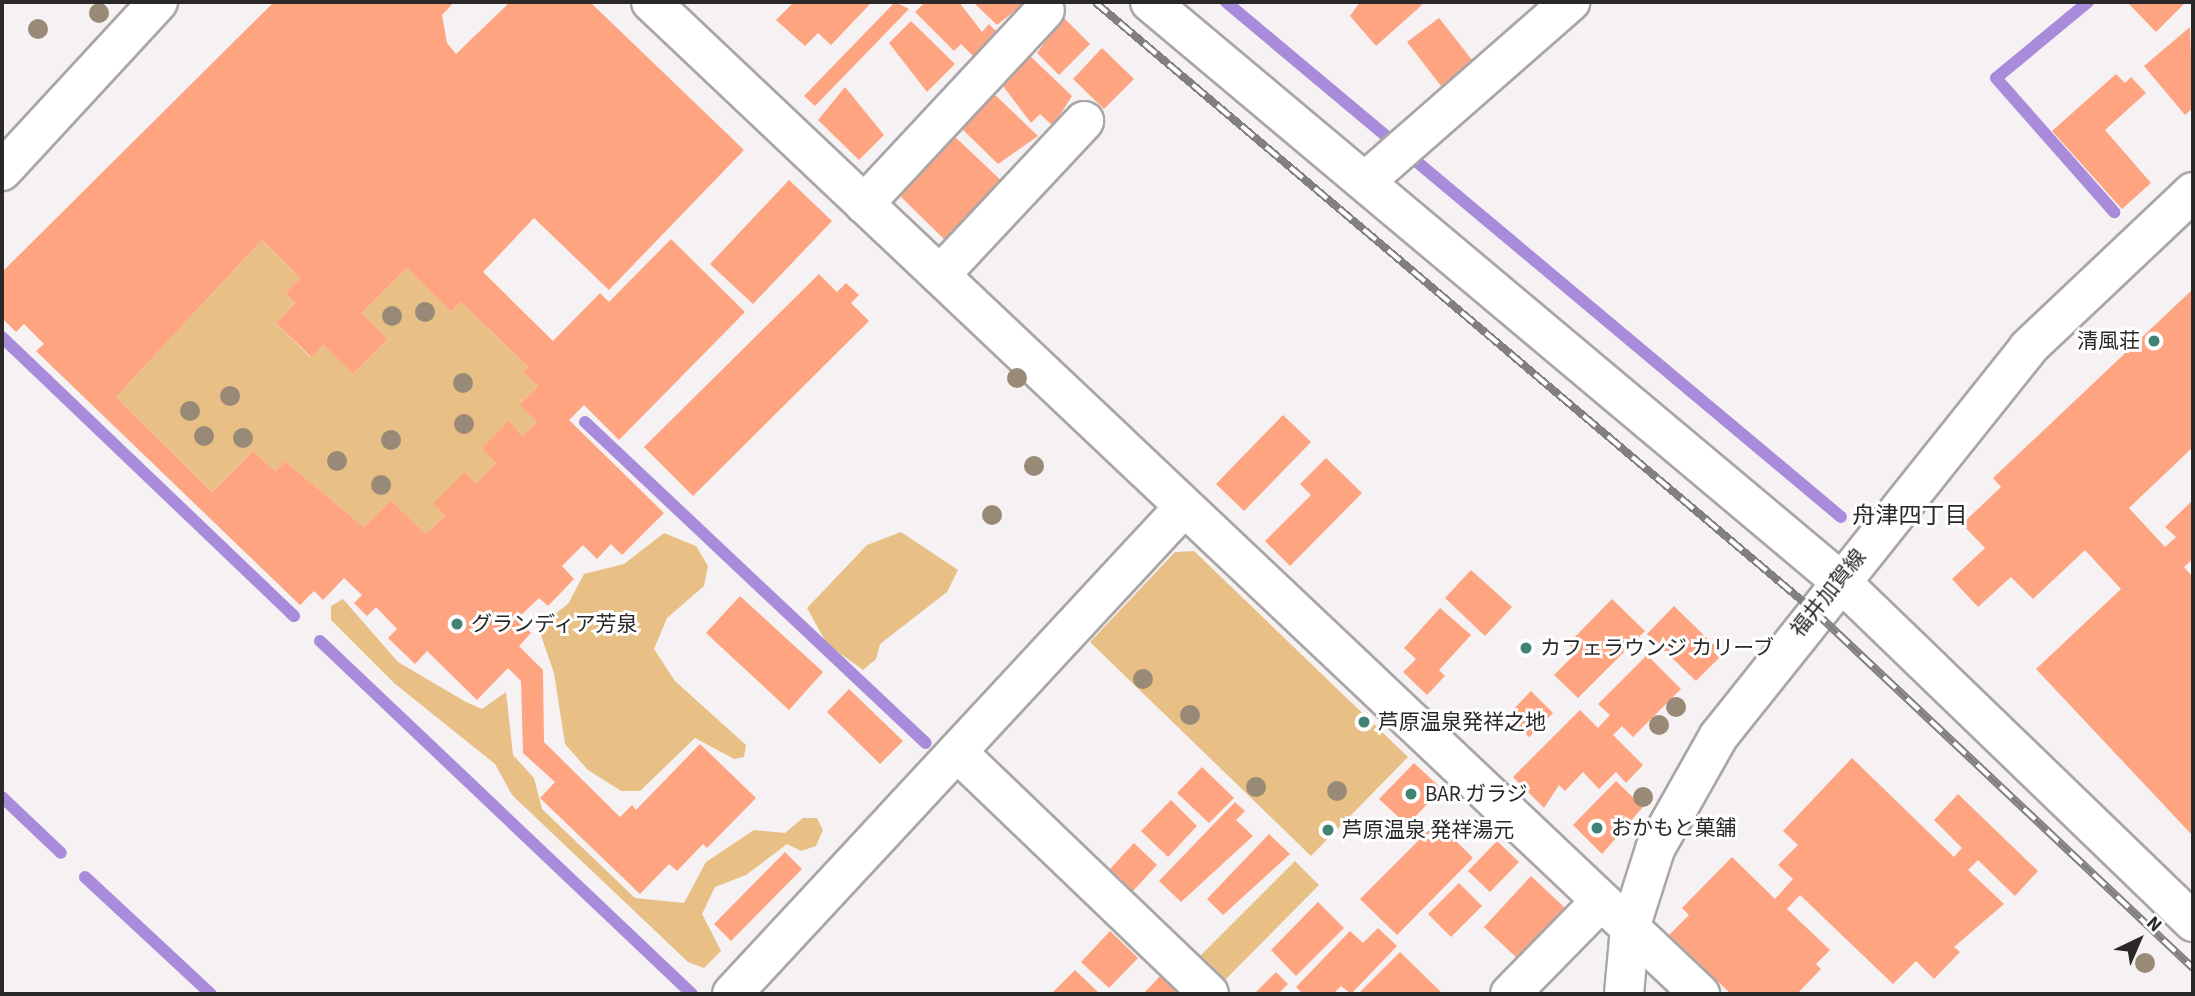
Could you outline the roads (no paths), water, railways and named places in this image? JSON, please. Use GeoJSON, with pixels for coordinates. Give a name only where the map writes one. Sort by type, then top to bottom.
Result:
{"type":"FeatureCollection","features":[{"type":"Feature","properties":{"kind":"street"},"geometry":{"type":"LineString","coordinates":[[2,171],[158,2]]}},
{"type":"Feature","properties":{"kind":"street"},"geometry":{"type":"LineString","coordinates":[[651,2],[1700,994]]}},
{"type":"Feature","properties":{"kind":"street"},"geometry":{"type":"LineString","coordinates":[[1150,2],[1378,169],[1838,579],[2193,922]]}},
{"type":"Feature","properties":{"kind":"street"},"geometry":{"type":"LineString","coordinates":[[1378,169],[1420,128],[1570,2]]}},
{"type":"Feature","properties":{"kind":"street"},"geometry":{"type":"LineString","coordinates":[[864,204],[1045,10]]}},
{"type":"Feature","properties":{"kind":"street"},"geometry":{"type":"LineString","coordinates":[[940,275],[1084,121]]}},
{"type":"Feature","properties":{"kind":"street","name":"福井加賀線"},"geometry":{"type":"LineString","coordinates":[[1624,994],[1630,928],[1655,849],[1692,776],[1838,579],[2028,348],[2193,192]]}},
{"type":"Feature","properties":{"kind":"street"},"geometry":{"type":"LineString","coordinates":[[732,994],[1184,507]]}},
{"type":"Feature","properties":{"kind":"street"},"geometry":{"type":"LineString","coordinates":[[957,752],[1207,994]]}},
{"type":"Feature","properties":{"kind":"street"},"geometry":{"type":"LineString","coordinates":[[1510,994],[1600,902]]}},
{"type":"Feature","properties":{"kind":"waterway"},"geometry":{"type":"LineString","coordinates":[[1226,2],[1841,517]]}},
{"type":"Feature","properties":{"kind":"waterway"},"geometry":{"type":"LineString","coordinates":[[2088,2],[1996,78],[2114,212]]}},
{"type":"Feature","properties":{"kind":"waterway"},"geometry":{"type":"LineString","coordinates":[[2,337],[294,616]]}},
{"type":"Feature","properties":{"kind":"waterway"},"geometry":{"type":"LineString","coordinates":[[585,422],[926,743]]}},
{"type":"Feature","properties":{"kind":"waterway"},"geometry":{"type":"LineString","coordinates":[[320,641],[692,994]]}},
{"type":"Feature","properties":{"kind":"waterway"},"geometry":{"type":"LineString","coordinates":[[2,797],[61,853]]}},
{"type":"Feature","properties":{"kind":"waterway"},"geometry":{"type":"LineString","coordinates":[[85,877],[211,994]]}},
{"type":"Feature","properties":{"kind":"railway"},"geometry":{"type":"LineString","coordinates":[[1095,2],[1814,611],[2193,968]]}},
{"type":"Feature","properties":{"kind":"place","name":"清風荘"},"geometry":{"type":"Point","coordinates":[2154,341]}},
{"type":"Feature","properties":{"kind":"place","name":"グランディア芳泉"},"geometry":{"type":"Point","coordinates":[457,624]}},
{"type":"Feature","properties":{"kind":"place","name":"カフェラウンジ カリーブ"},"geometry":{"type":"Point","coordinates":[1526,648]}},
{"type":"Feature","properties":{"kind":"place","name":"芦原温泉発祥之地"},"geometry":{"type":"Point","coordinates":[1364,722]}},
{"type":"Feature","properties":{"kind":"place","name":"BAR ガラジ"},"geometry":{"type":"Point","coordinates":[1411,794]}},
{"type":"Feature","properties":{"kind":"place","name":"おかもと菓舗"},"geometry":{"type":"Point","coordinates":[1597,828]}},
{"type":"Feature","properties":{"kind":"place","name":"芦原温泉 発祥湯元"},"geometry":{"type":"Point","coordinates":[1328,830]}},
{"type":"Feature","properties":{"kind":"district","name":"舟津四丁目"},"geometry":{"type":"Point","coordinates":[1910,516]}}]}
